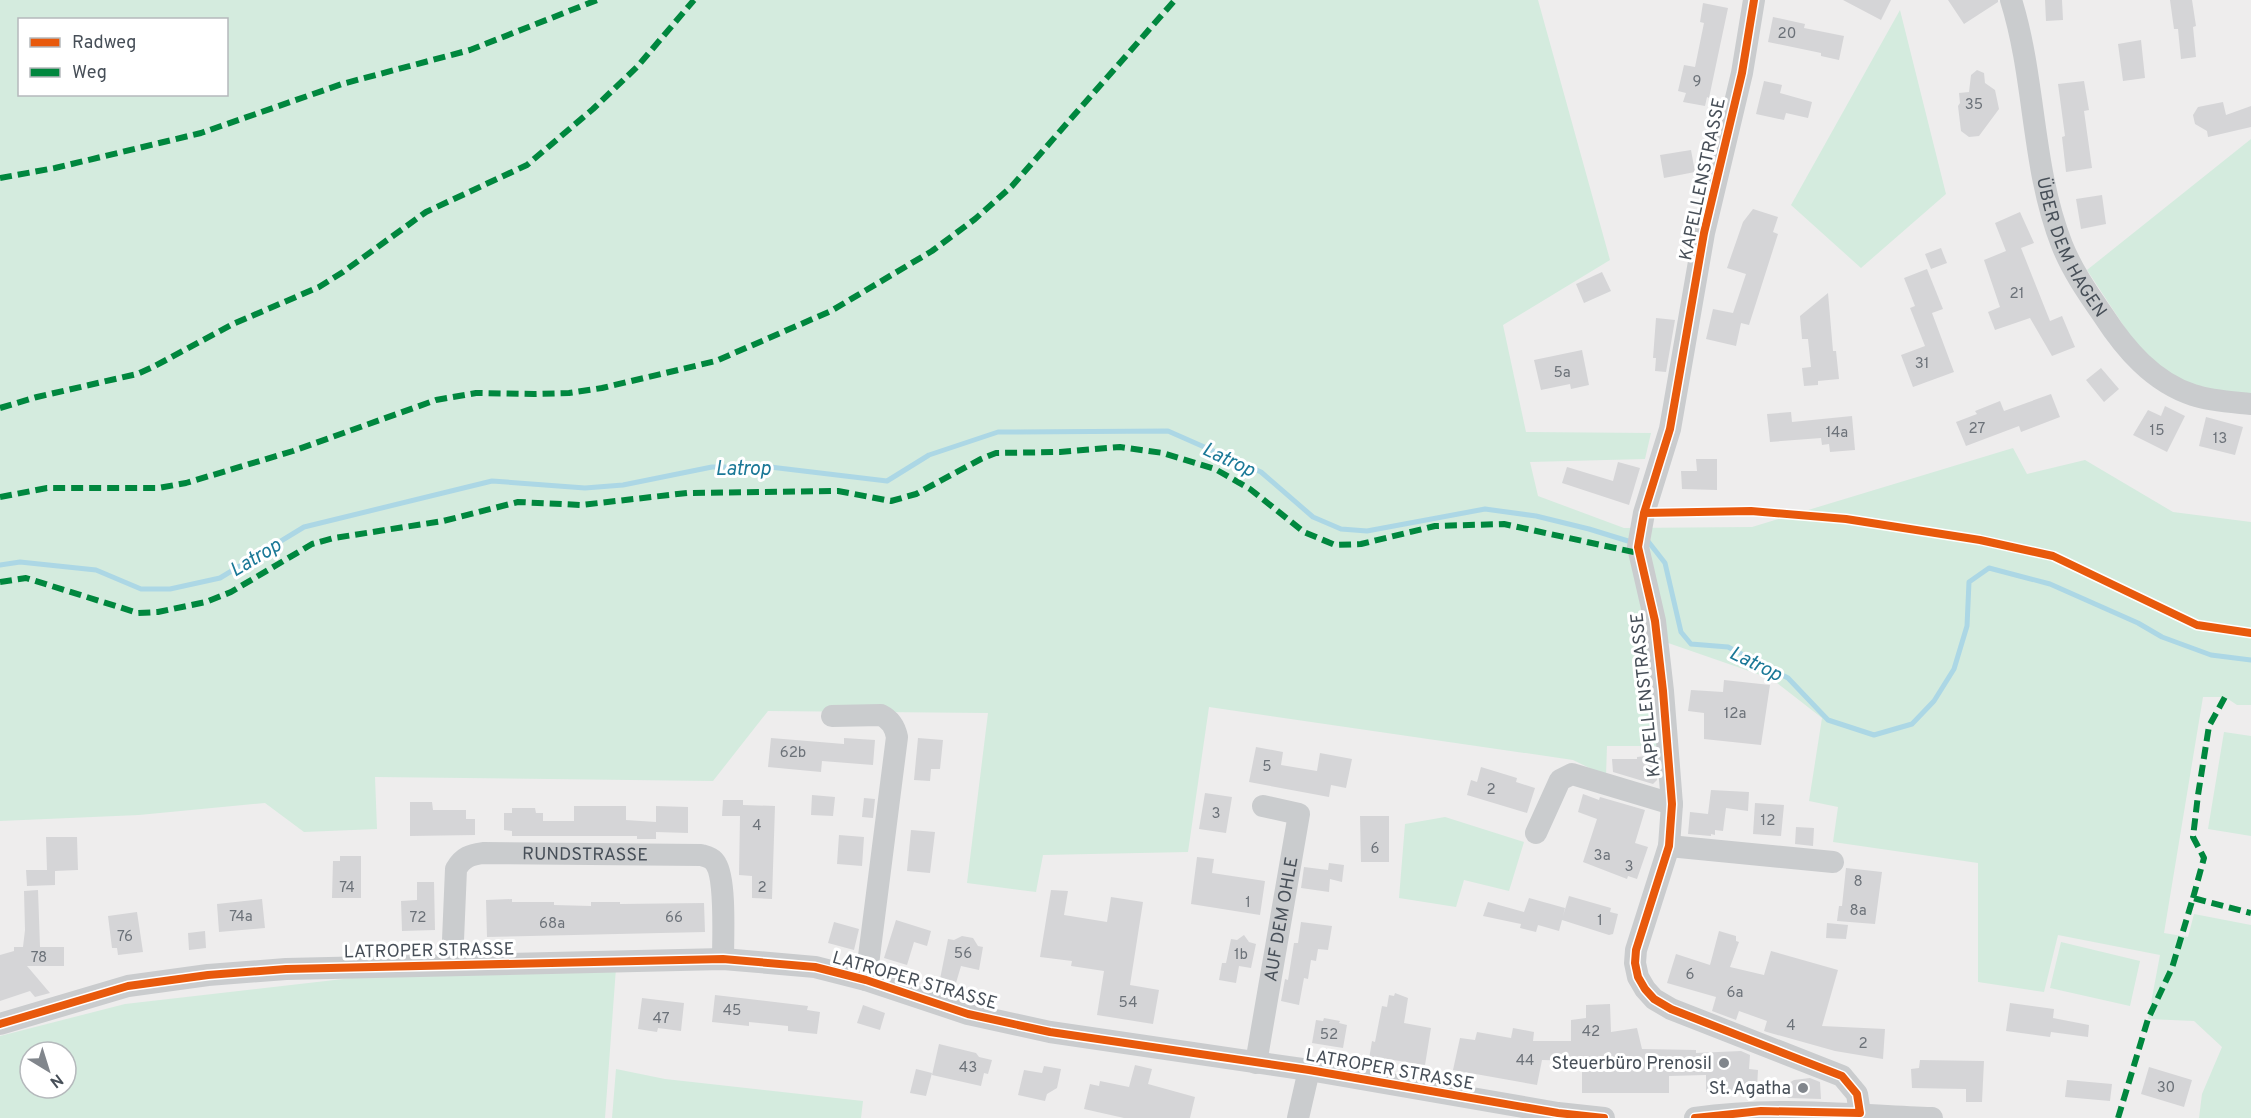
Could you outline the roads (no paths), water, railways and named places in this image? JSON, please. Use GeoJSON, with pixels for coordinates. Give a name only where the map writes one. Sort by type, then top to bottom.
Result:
{"type":"FeatureCollection","features":[{"type":"Feature","properties":{"kind":"street","name":"KAPELLENSTRASSE"},"geometry":{"type":"LineString","coordinates":[[1754,0],[1742,73],[1704,233],[1670,429],[1641,524],[1638,547],[1654,621],[1663,691],[1672,804],[1670,846],[1636,950],[1636,970],[1645,989],[1654,999],[1671,1009],[1842,1076],[1857,1094],[1860,1113]]}},
{"type":"Feature","properties":{"kind":"street","name":"ÜBER DEM HAGEN"},"geometry":{"type":"LineString","coordinates":[[2011,0],[2030,80],[2035,129],[2046,192],[2061,243],[2077,277],[2108,324],[2154,375],[2175,388],[2193,395],[2212,400],[2251,404]]}},
{"type":"Feature","properties":{"kind":"street","name":"LATROPER STRASSE"},"geometry":{"type":"LineString","coordinates":[[831,716],[881,715],[887,718],[896,730],[897,737],[866,980]]}},
{"type":"Feature","properties":{"kind":"street"},"geometry":{"type":"LineString","coordinates":[[1536,833],[1560,780],[1568,774],[1672,804]]}},
{"type":"Feature","properties":{"kind":"street","name":"AUF DEM OHLE"},"geometry":{"type":"LineString","coordinates":[[1256,1063],[1299,814],[1263,806]]}},
{"type":"Feature","properties":{"kind":"street"},"geometry":{"type":"LineString","coordinates":[[1670,846],[1833,862]]}},
{"type":"Feature","properties":{"kind":"street","name":"RUNDSTRASSE"},"geometry":{"type":"LineString","coordinates":[[452,964],[456,870],[460,861],[469,855],[483,853],[701,855],[709,857],[715,862],[721,882],[723,959]]}},
{"type":"Feature","properties":{"kind":"street","name":"LATROPER STRASSE"},"geometry":{"type":"LineString","coordinates":[[0,1024],[128,986],[286,969],[723,959],[815,967],[866,980],[968,1014],[1040,1030],[1309,1070],[1558,1113],[1605,1118]]}},
{"type":"Feature","properties":{"kind":"street"},"geometry":{"type":"LineString","coordinates":[[1298,1118],[1309,1070]]}},
{"type":"Feature","properties":{"kind":"street"},"geometry":{"type":"LineString","coordinates":[[1695,1118],[1761,1111],[1860,1113],[1932,1118]]}},
{"type":"Feature","properties":{"kind":"waterway","name":"Latrop"},"geometry":{"type":"LineString","coordinates":[[0,565],[20,562],[96,570],[141,589],[170,589],[220,578],[304,527],[492,481],[585,488],[623,485],[712,467],[770,467],[887,481],[929,455],[998,432],[1168,431],[1261,472],[1313,517],[1341,529],[1367,531],[1485,509],[1536,516],[1634,541]]}},
{"type":"Feature","properties":{"kind":"waterway","name":"Latrop"},"geometry":{"type":"LineString","coordinates":[[1647,540],[1665,563],[1681,632],[1691,644],[1728,647],[1788,678],[1828,720],[1874,735],[1912,724],[1934,701],[1954,669],[1967,626],[1969,582],[1989,568],[2050,584],[2138,623],[2162,637],[2211,655],[2251,660]]}},
{"type":"Feature","properties":{"kind":"place","name":"Steuerbüro Prenosil"},"geometry":{"type":"Point","coordinates":[1724,1063]}},
{"type":"Feature","properties":{"kind":"place","name":"St. Agatha"},"geometry":{"type":"Point","coordinates":[1803,1088]}}]}
